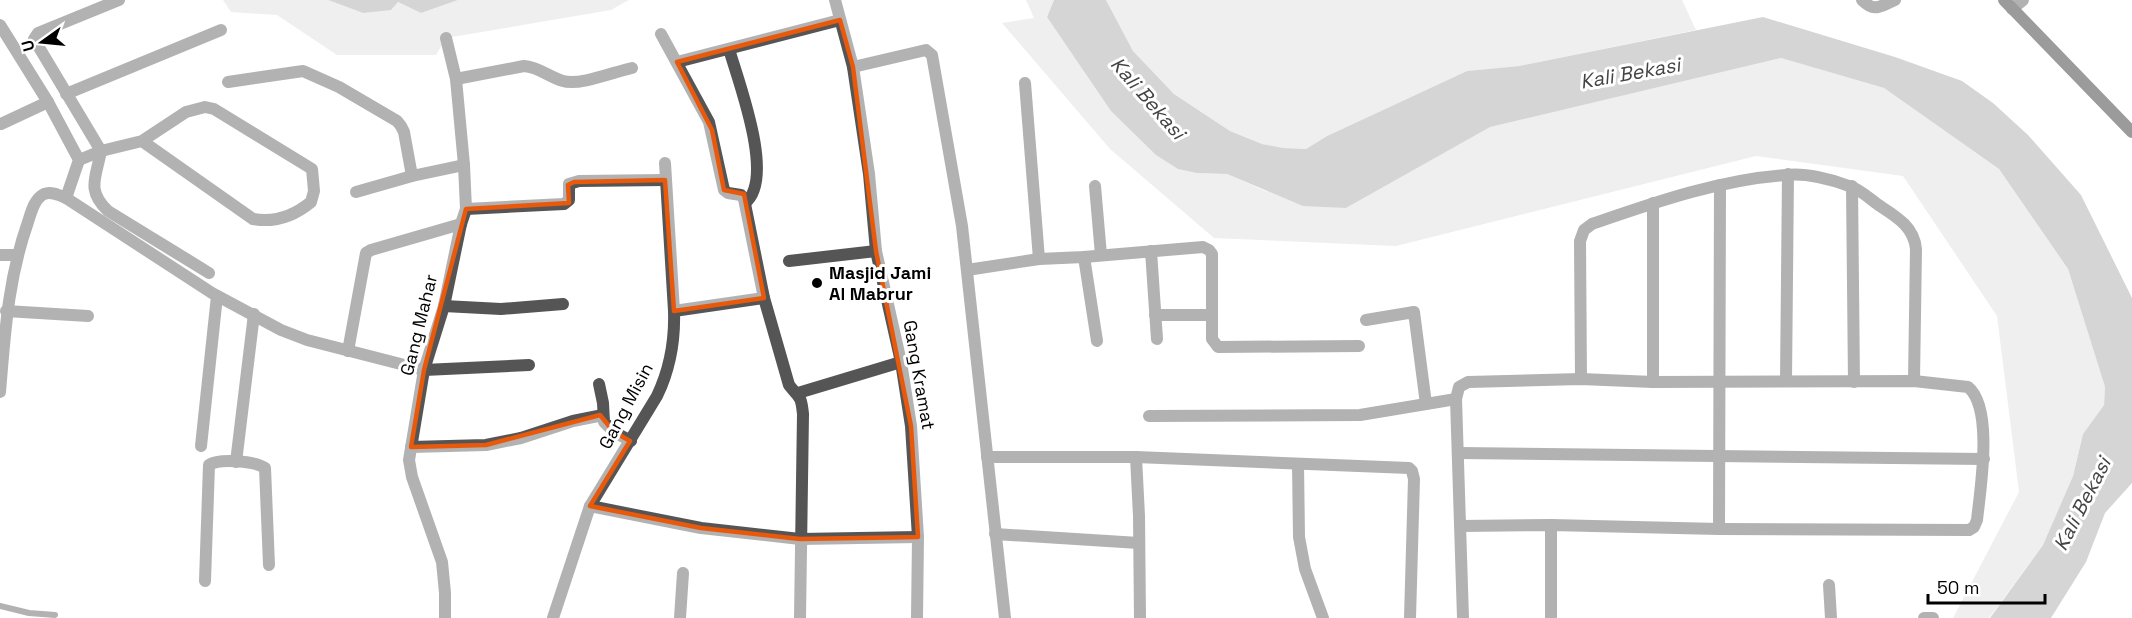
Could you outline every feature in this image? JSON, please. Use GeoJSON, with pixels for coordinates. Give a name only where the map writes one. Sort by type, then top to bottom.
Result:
{"type":"FeatureCollection","features":[{"type":"Feature","properties":{"kind":"street"},"geometry":{"type":"LineString","coordinates":[[119,0],[35,35],[35,42],[101,151],[94,189],[99,202],[108,211],[209,273]]}},
{"type":"Feature","properties":{"kind":"street","name":"Gang Kramat"},"geometry":{"type":"LineString","coordinates":[[835,0],[853,67],[869,174],[876,251],[901,362],[911,426],[918,537],[917,618]]}},
{"type":"Feature","properties":{"kind":"street"},"geometry":{"type":"LineString","coordinates":[[1862,0],[1874,9],[1895,0]]}},
{"type":"Feature","properties":{"kind":"street"},"geometry":{"type":"LineString","coordinates":[[2023,0],[2008,5],[2132,132]]}},
{"type":"Feature","properties":{"kind":"street"},"geometry":{"type":"LineString","coordinates":[[677,62],[840,20]]}},
{"type":"Feature","properties":{"kind":"street"},"geometry":{"type":"LineString","coordinates":[[0,25],[5,41],[48,102],[79,160],[66,198]]}},
{"type":"Feature","properties":{"kind":"street"},"geometry":{"type":"LineString","coordinates":[[66,93],[221,30]]}},
{"type":"Feature","properties":{"kind":"street"},"geometry":{"type":"LineString","coordinates":[[661,34],[712,130],[724,190],[741,195],[746,203],[764,298],[789,385],[798,393],[801,400],[803,414],[800,618]]}},
{"type":"Feature","properties":{"kind":"street","name":"Gang Mahar"},"geometry":{"type":"LineString","coordinates":[[445,618],[442,562],[412,477],[409,460],[424,370],[444,306],[460,224],[466,209],[456,79],[446,38]]}},
{"type":"Feature","properties":{"kind":"street"},"geometry":{"type":"LineString","coordinates":[[729,49],[753,131],[757,153],[756,186],[746,203]]}},
{"type":"Feature","properties":{"kind":"street"},"geometry":{"type":"LineString","coordinates":[[853,67],[926,50],[932,55],[962,226],[1005,618]]}},
{"type":"Feature","properties":{"kind":"street"},"geometry":{"type":"LineString","coordinates":[[456,79],[532,66],[562,81],[575,82],[632,68]]}},
{"type":"Feature","properties":{"kind":"street"},"geometry":{"type":"LineString","coordinates":[[228,82],[303,71],[339,87],[401,126],[412,176]]}},
{"type":"Feature","properties":{"kind":"street"},"geometry":{"type":"LineString","coordinates":[[1025,83],[1039,259]]}},
{"type":"Feature","properties":{"kind":"street"},"geometry":{"type":"LineString","coordinates":[[1,124],[48,102]]}},
{"type":"Feature","properties":{"kind":"street"},"geometry":{"type":"LineString","coordinates":[[79,160],[101,151],[142,141],[186,112],[205,107],[214,109],[312,169],[314,191],[311,202],[289,216],[263,221],[253,219],[142,141]]}},
{"type":"Feature","properties":{"kind":"street","name":"Gang Misin"},"geometry":{"type":"LineString","coordinates":[[554,618],[590,506],[631,441],[665,380],[672,347],[674,311],[664,163]]}},
{"type":"Feature","properties":{"kind":"street"},"geometry":{"type":"LineString","coordinates":[[356,192],[412,176],[464,165]]}},
{"type":"Feature","properties":{"kind":"street"},"geometry":{"type":"LineString","coordinates":[[1786,381],[1788,174]]}},
{"type":"Feature","properties":{"kind":"street"},"geometry":{"type":"LineString","coordinates":[[1581,379],[1582,235],[1592,224],[1653,203],[1720,185],[1788,174],[1819,177],[1852,186],[1902,221],[1913,236],[1916,254],[1914,381]]}},
{"type":"Feature","properties":{"kind":"street"},"geometry":{"type":"LineString","coordinates":[[466,209],[564,204],[569,200],[569,184],[579,181],[665,180]]}},
{"type":"Feature","properties":{"kind":"street"},"geometry":{"type":"LineString","coordinates":[[1719,529],[1720,185]]}},
{"type":"Feature","properties":{"kind":"street"},"geometry":{"type":"LineString","coordinates":[[1095,186],[1101,255]]}},
{"type":"Feature","properties":{"kind":"street"},"geometry":{"type":"LineString","coordinates":[[1852,186],[1854,382]]}},
{"type":"Feature","properties":{"kind":"street"},"geometry":{"type":"LineString","coordinates":[[0,392],[6,311],[16,255],[33,207],[44,194],[51,193],[66,198],[217,296],[281,330],[307,340],[424,370],[530,365]]}},
{"type":"Feature","properties":{"kind":"street"},"geometry":{"type":"LineString","coordinates":[[1653,203],[1653,382]]}},
{"type":"Feature","properties":{"kind":"street"},"geometry":{"type":"LineString","coordinates":[[348,351],[366,253],[460,224]]}},
{"type":"Feature","properties":{"kind":"street"},"geometry":{"type":"LineString","coordinates":[[967,270],[1039,259],[1203,247],[1209,250],[1212,258],[1213,342],[1221,347],[1359,346]]}},
{"type":"Feature","properties":{"kind":"street"},"geometry":{"type":"LineString","coordinates":[[1151,250],[1157,339]]}},
{"type":"Feature","properties":{"kind":"street"},"geometry":{"type":"LineString","coordinates":[[789,261],[876,251]]}},
{"type":"Feature","properties":{"kind":"street"},"geometry":{"type":"LineString","coordinates":[[0,255],[16,255]]}},
{"type":"Feature","properties":{"kind":"street"},"geometry":{"type":"LineString","coordinates":[[1084,257],[1097,341]]}},
{"type":"Feature","properties":{"kind":"street"},"geometry":{"type":"LineString","coordinates":[[201,446],[217,296]]}},
{"type":"Feature","properties":{"kind":"street"},"geometry":{"type":"LineString","coordinates":[[674,311],[764,298]]}},
{"type":"Feature","properties":{"kind":"street"},"geometry":{"type":"LineString","coordinates":[[444,306],[501,309],[563,304]]}},
{"type":"Feature","properties":{"kind":"street"},"geometry":{"type":"LineString","coordinates":[[6,311],[88,316]]}},
{"type":"Feature","properties":{"kind":"street"},"geometry":{"type":"LineString","coordinates":[[1366,320],[1414,312],[1426,404]]}},
{"type":"Feature","properties":{"kind":"street"},"geometry":{"type":"LineString","coordinates":[[236,462],[254,314]]}},
{"type":"Feature","properties":{"kind":"street"},"geometry":{"type":"LineString","coordinates":[[1155,315],[1212,315]]}},
{"type":"Feature","properties":{"kind":"street"},"geometry":{"type":"LineString","coordinates":[[798,393],[901,362]]}},
{"type":"Feature","properties":{"kind":"street"},"geometry":{"type":"LineString","coordinates":[[1461,526],[1969,530],[1974,527],[1977,520],[1984,459],[1980,414],[1972,391],[1968,387],[1914,381],[1653,382],[1581,379],[1473,381],[1463,384],[1459,387],[1456,399],[1463,618]]}},
{"type":"Feature","properties":{"kind":"street"},"geometry":{"type":"LineString","coordinates":[[599,384],[603,403],[603,422],[631,441]]}},
{"type":"Feature","properties":{"kind":"street"},"geometry":{"type":"LineString","coordinates":[[1149,416],[1360,415],[1456,399]]}},
{"type":"Feature","properties":{"kind":"street"},"geometry":{"type":"LineString","coordinates":[[411,447],[486,445],[603,415]]}},
{"type":"Feature","properties":{"kind":"street"},"geometry":{"type":"LineString","coordinates":[[1459,453],[1984,459]]}},
{"type":"Feature","properties":{"kind":"street"},"geometry":{"type":"LineString","coordinates":[[987,457],[1136,457],[1405,467],[1412,471],[1414,479],[1410,618]]}},
{"type":"Feature","properties":{"kind":"street"},"geometry":{"type":"LineString","coordinates":[[1136,457],[1140,618]]}},
{"type":"Feature","properties":{"kind":"street"},"geometry":{"type":"LineString","coordinates":[[205,581],[209,465],[215,461],[261,465],[266,470],[269,565]]}},
{"type":"Feature","properties":{"kind":"street"},"geometry":{"type":"LineString","coordinates":[[1298,464],[1299,537],[1305,569],[1323,618]]}},
{"type":"Feature","properties":{"kind":"street"},"geometry":{"type":"LineString","coordinates":[[590,506],[701,528],[800,539],[918,537]]}},
{"type":"Feature","properties":{"kind":"street"},"geometry":{"type":"LineString","coordinates":[[1551,525],[1551,618]]}},
{"type":"Feature","properties":{"kind":"street"},"geometry":{"type":"LineString","coordinates":[[995,534],[1139,543]]}},
{"type":"Feature","properties":{"kind":"street"},"geometry":{"type":"LineString","coordinates":[[680,618],[683,573]]}},
{"type":"Feature","properties":{"kind":"street"},"geometry":{"type":"LineString","coordinates":[[1829,585],[1831,618]]}},
{"type":"Feature","properties":{"kind":"street"},"geometry":{"type":"LineString","coordinates":[[1924,618],[1933,618]]}},
{"type":"Feature","properties":{"kind":"lane"},"geometry":{"type":"LineString","coordinates":[[0,606],[29,613],[55,615]]}},
{"type":"Feature","properties":{"kind":"highlighted area"},"geometry":{"type":"Polygon","coordinates":[[[840,20],[853,67],[876,251],[911,426],[918,537],[800,539],[701,528],[590,506],[630,441],[614,432],[600,415],[486,445],[411,447],[424,370],[466,209],[569,203],[568,185],[574,182],[665,180],[674,311],[764,298],[744,194],[724,190],[712,130],[677,62],[840,20]]]}},
{"type":"Feature","properties":{"kind":"shaded area"},"geometry":{"type":"Polygon","coordinates":[[[223,0],[328,0],[363,13],[398,2],[421,13],[458,0],[629,0],[611,10],[446,38],[436,55],[337,55],[277,15],[231,12],[223,0]]]}},
{"type":"Feature","properties":{"kind":"shaded area"},"geometry":{"type":"Polygon","coordinates":[[[1026,0],[1054,0],[1047,17],[1197,173],[1227,174],[1265,191],[1346,208],[1489,127],[1781,58],[1884,88],[1999,169],[2068,269],[2105,387],[2104,405],[2083,434],[2073,476],[2043,545],[1989,618],[1953,618],[2019,492],[1997,316],[1903,176],[1756,156],[1396,246],[1214,238],[1110,149],[1002,23],[1034,18],[1026,0]]]}},
{"type":"Feature","properties":{"kind":"shaded area"},"geometry":{"type":"Polygon","coordinates":[[[1106,0],[1682,0],[1696,30],[1519,66],[1467,71],[1327,136],[1306,149],[1284,148],[1262,144],[1230,131],[1174,94],[1133,51],[1106,0]]]}},
{"type":"Feature","properties":{"kind":"water"},"geometry":{"type":"Polygon","coordinates":[[[328,0],[458,0],[421,13],[398,2],[391,10],[363,13],[328,0]]]}},
{"type":"Feature","properties":{"kind":"water","name":"Kali Bekasi"},"geometry":{"type":"Polygon","coordinates":[[[1054,0],[1106,0],[1133,51],[1174,94],[1230,131],[1262,144],[1284,148],[1306,149],[1327,136],[1467,71],[1519,66],[1763,17],[1895,57],[1962,81],[1993,103],[2028,135],[2081,195],[2132,298],[2132,483],[2105,513],[2086,562],[2051,618],[1990,618],[2043,545],[2073,476],[2083,434],[2104,405],[2105,387],[2068,269],[1999,169],[1884,88],[1781,58],[1490,127],[1346,208],[1303,206],[1227,174],[1197,173],[1178,169],[1156,155],[1111,111],[1047,17],[1054,0]]]}},
{"type":"Feature","properties":{"kind":"place","name":"Masjid Jami Al Mabrur"},"geometry":{"type":"Point","coordinates":[817,283]}}]}
